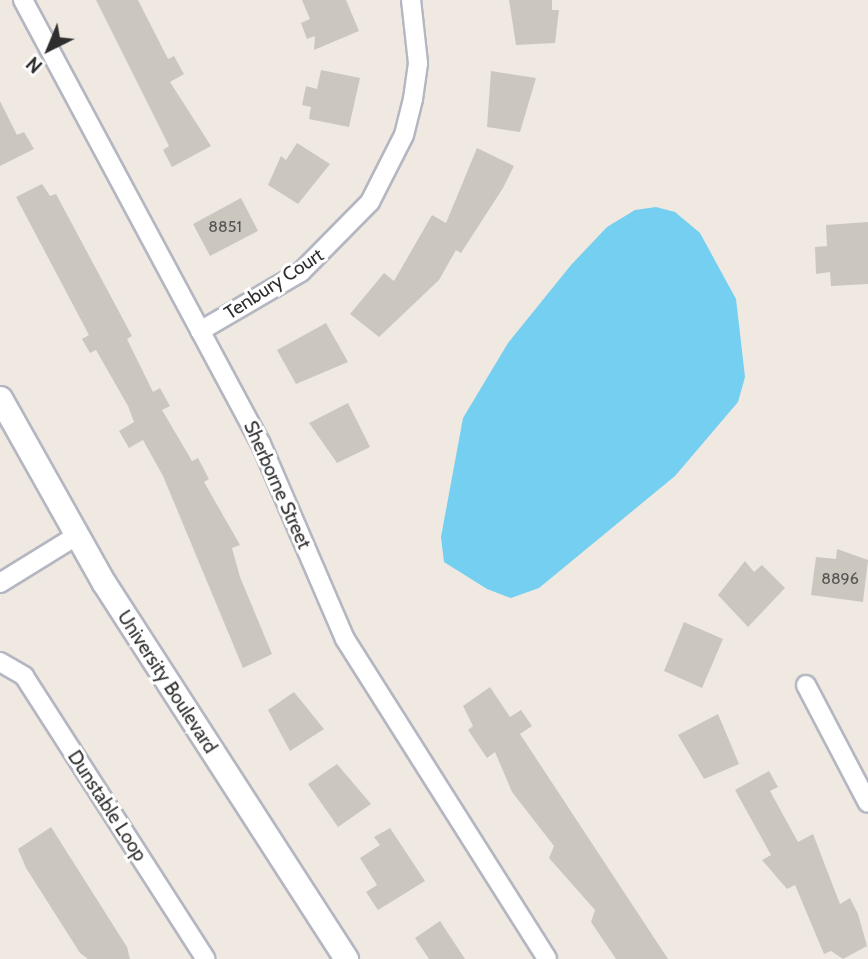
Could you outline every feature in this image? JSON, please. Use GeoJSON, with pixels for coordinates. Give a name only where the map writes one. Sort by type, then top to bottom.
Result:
{"type":"FeatureCollection","features":[{"type":"Feature","properties":{"kind":"street","name":"Sherborne Street"},"geometry":{"type":"LineString","coordinates":[[23,0],[267,457],[345,639],[547,959]]}},
{"type":"Feature","properties":{"kind":"street","name":"Tenbury Court"},"geometry":{"type":"LineString","coordinates":[[200,331],[301,272],[369,202],[404,135],[413,99],[418,63],[411,0]]}},
{"type":"Feature","properties":{"kind":"street","name":"University Boulevard"},"geometry":{"type":"LineString","coordinates":[[0,398],[76,536],[346,959]]}},
{"type":"Feature","properties":{"kind":"street"},"geometry":{"type":"LineString","coordinates":[[0,583],[76,536]]}},
{"type":"Feature","properties":{"kind":"street","name":"Dunstable Loop"},"geometry":{"type":"LineString","coordinates":[[0,662],[24,676],[206,959]]}},
{"type":"Feature","properties":{"kind":"street"},"geometry":{"type":"LineString","coordinates":[[806,685],[868,803]]}},
{"type":"Feature","properties":{"kind":"water"},"geometry":{"type":"Polygon","coordinates":[[[656,207],[675,212],[700,233],[736,299],[745,377],[738,402],[675,476],[539,588],[511,598],[487,589],[444,562],[441,537],[463,418],[508,343],[571,265],[607,227],[635,210],[656,207]]]}},
{"type":"Feature","properties":{"kind":"building"},"geometry":{"type":"Polygon","coordinates":[[[96,0],[138,0],[168,59],[174,56],[184,74],[170,82],[211,146],[172,167],[163,150],[169,146],[96,0]]]}},
{"type":"Feature","properties":{"kind":"building"},"geometry":{"type":"Polygon","coordinates":[[[302,0],[346,0],[359,31],[314,50],[315,36],[307,39],[301,23],[310,19],[302,0]]]}},
{"type":"Feature","properties":{"kind":"building"},"geometry":{"type":"Polygon","coordinates":[[[509,0],[552,0],[552,10],[559,10],[555,43],[516,45],[509,0]]]}},
{"type":"Feature","properties":{"kind":"building"},"geometry":{"type":"Polygon","coordinates":[[[321,70],[360,78],[349,127],[309,119],[311,107],[302,105],[306,86],[317,89],[321,70]]]}},
{"type":"Feature","properties":{"kind":"building"},"geometry":{"type":"Polygon","coordinates":[[[491,71],[536,78],[520,132],[487,127],[491,71]]]}},
{"type":"Feature","properties":{"kind":"building"},"geometry":{"type":"Polygon","coordinates":[[[0,101],[17,135],[24,132],[34,149],[0,166],[0,101]]]}},
{"type":"Feature","properties":{"kind":"building"},"geometry":{"type":"Polygon","coordinates":[[[297,143],[330,164],[298,204],[268,185],[281,156],[286,160],[297,143]]]}},
{"type":"Feature","properties":{"kind":"building"},"geometry":{"type":"Polygon","coordinates":[[[477,148],[514,166],[503,188],[461,253],[456,250],[439,280],[379,337],[350,314],[384,273],[394,281],[432,215],[446,223],[477,148]]]}},
{"type":"Feature","properties":{"kind":"building"},"geometry":{"type":"Polygon","coordinates":[[[42,184],[50,196],[56,194],[132,336],[127,339],[153,392],[160,388],[170,406],[162,410],[192,461],[198,458],[209,479],[204,482],[240,545],[232,548],[240,577],[272,654],[243,668],[163,476],[143,440],[129,448],[119,431],[134,422],[128,406],[96,350],[90,353],[82,339],[89,335],[16,197],[42,184]]]}},
{"type":"Feature","properties":{"kind":"building"},"geometry":{"type":"Polygon","coordinates":[[[241,198],[258,231],[210,256],[193,224],[241,198]]]}},
{"type":"Feature","properties":{"kind":"building"},"geometry":{"type":"Polygon","coordinates":[[[868,222],[868,284],[831,286],[830,272],[816,274],[815,247],[827,246],[826,225],[868,222]]]}},
{"type":"Feature","properties":{"kind":"building"},"geometry":{"type":"Polygon","coordinates":[[[326,323],[348,362],[296,384],[277,350],[326,323]]]}},
{"type":"Feature","properties":{"kind":"building"},"geometry":{"type":"Polygon","coordinates":[[[348,403],[370,447],[337,463],[309,423],[348,403]]]}},
{"type":"Feature","properties":{"kind":"building"},"geometry":{"type":"Polygon","coordinates":[[[837,549],[868,560],[863,602],[811,595],[816,557],[836,559],[837,549]]]}},
{"type":"Feature","properties":{"kind":"building"},"geometry":{"type":"Polygon","coordinates":[[[745,561],[754,572],[762,565],[785,588],[748,627],[718,595],[745,561]]]}},
{"type":"Feature","properties":{"kind":"building"},"geometry":{"type":"Polygon","coordinates":[[[684,622],[723,639],[702,688],[664,671],[684,622]]]}},
{"type":"Feature","properties":{"kind":"building"},"geometry":{"type":"Polygon","coordinates":[[[490,687],[510,717],[521,710],[532,726],[520,734],[668,959],[616,959],[591,922],[595,910],[549,858],[554,846],[512,792],[495,752],[487,758],[468,730],[473,726],[463,706],[490,687]]]}},
{"type":"Feature","properties":{"kind":"building"},"geometry":{"type":"Polygon","coordinates":[[[294,692],[324,729],[290,751],[268,710],[294,692]]]}},
{"type":"Feature","properties":{"kind":"building"},"geometry":{"type":"Polygon","coordinates":[[[718,714],[739,764],[704,779],[678,735],[718,714]]]}},
{"type":"Feature","properties":{"kind":"building"},"geometry":{"type":"Polygon","coordinates":[[[337,764],[371,804],[338,827],[308,784],[337,764]]]}},
{"type":"Feature","properties":{"kind":"building"},"geometry":{"type":"Polygon","coordinates":[[[769,771],[778,787],[770,791],[798,842],[813,834],[840,904],[850,898],[858,914],[867,946],[843,959],[831,951],[824,954],[795,885],[787,889],[762,860],[771,855],[735,790],[769,771]]]}},
{"type":"Feature","properties":{"kind":"building"},"geometry":{"type":"Polygon","coordinates":[[[51,827],[127,947],[130,959],[88,959],[80,953],[26,868],[18,849],[51,827]]]}},
{"type":"Feature","properties":{"kind":"building"},"geometry":{"type":"Polygon","coordinates":[[[390,828],[425,881],[378,910],[366,892],[377,885],[360,858],[380,845],[374,837],[390,828]]]}},
{"type":"Feature","properties":{"kind":"building"},"geometry":{"type":"Polygon","coordinates":[[[440,921],[465,959],[429,959],[415,938],[440,921]]]}}]}
